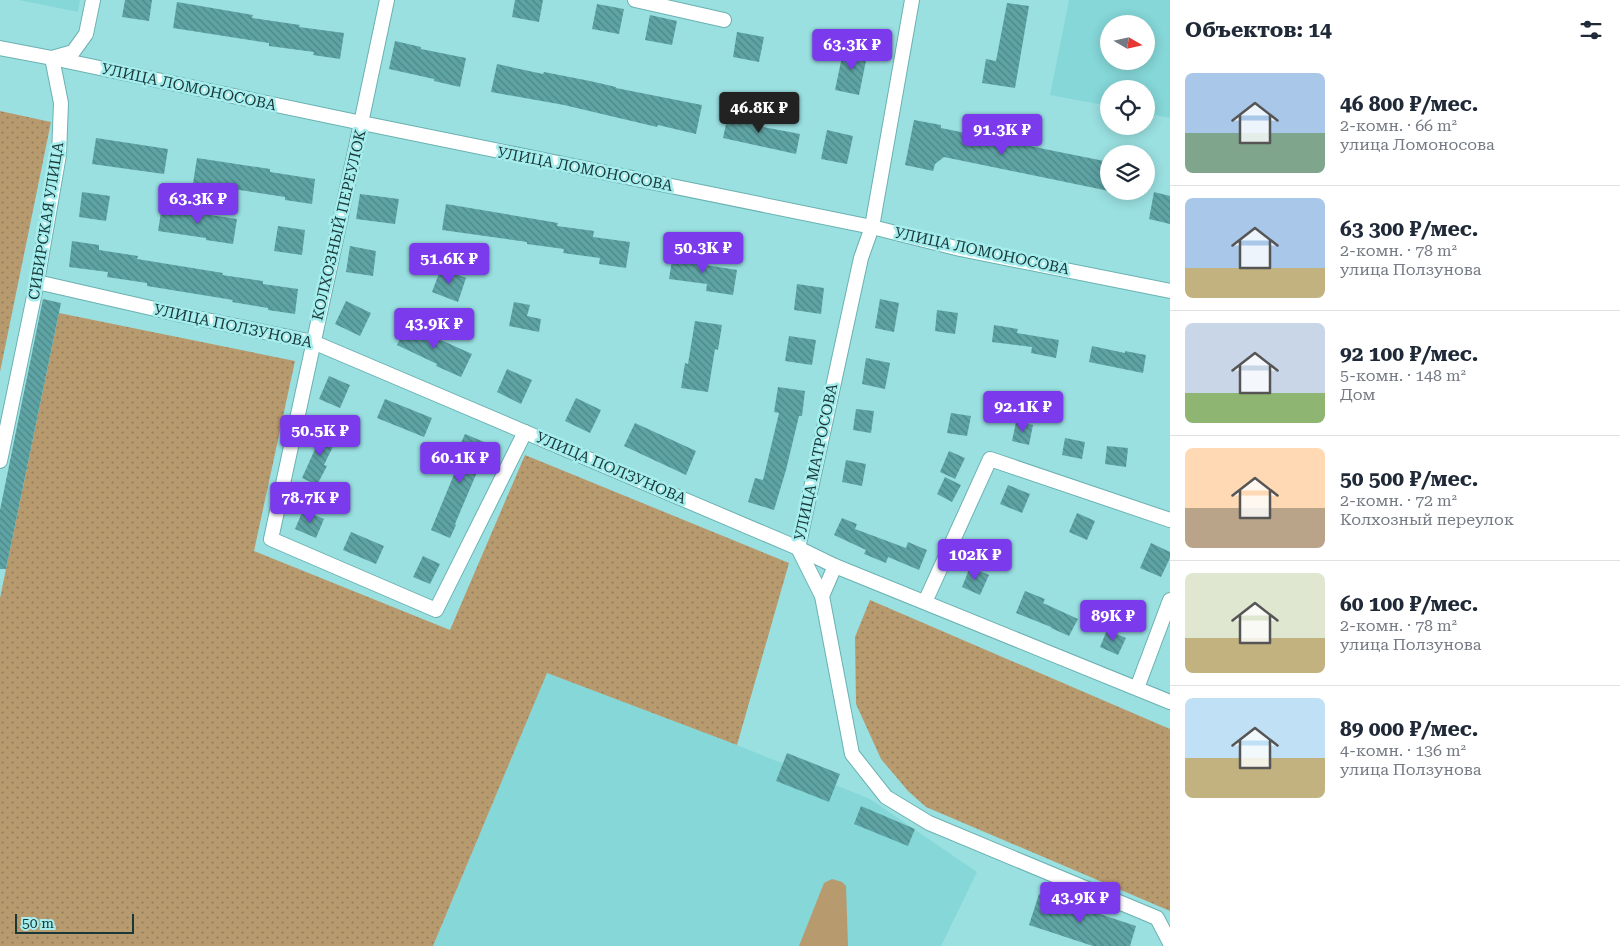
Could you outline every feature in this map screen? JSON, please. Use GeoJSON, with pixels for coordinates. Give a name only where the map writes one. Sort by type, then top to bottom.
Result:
{"type":"FeatureCollection","features":[{"type":"Feature","properties":{"kind":"street"},"geometry":{"type":"LineString","coordinates":[[52,58],[74,52],[86,34],[93,0]]}},
{"type":"Feature","properties":{"kind":"street","name":"КОЛХОЗНЫЙ ПЕРЕУЛОК"},"geometry":{"type":"LineString","coordinates":[[387,0],[271,539],[436,610],[525,432]]}},
{"type":"Feature","properties":{"kind":"street","name":"УЛИЦА МАТРОСОВА"},"geometry":{"type":"LineString","coordinates":[[912,0],[872,227],[861,258],[798,548],[822,596],[852,754],[886,797],[929,823],[1157,918],[1170,943]]}},
{"type":"Feature","properties":{"kind":"street"},"geometry":{"type":"LineString","coordinates":[[640,1],[724,20]]}},
{"type":"Feature","properties":{"kind":"street","name":"УЛИЦА ЛОМОНОСОВА"},"geometry":{"type":"LineString","coordinates":[[0,48],[872,227],[960,249],[1170,291]]}},
{"type":"Feature","properties":{"kind":"street","name":"СИБИРСКАЯ УЛИЦА"},"geometry":{"type":"LineString","coordinates":[[0,461],[37,282],[59,155],[61,103],[52,58]]}},
{"type":"Feature","properties":{"kind":"street","name":"УЛИЦА ПОЛЗУНОВА"},"geometry":{"type":"LineString","coordinates":[[37,282],[177,314],[313,342],[798,548],[835,566],[1170,702]]}},
{"type":"Feature","properties":{"kind":"street"},"geometry":{"type":"LineString","coordinates":[[925,602],[990,459],[1170,520]]}},
{"type":"Feature","properties":{"kind":"street"},"geometry":{"type":"LineString","coordinates":[[822,596],[835,566]]}},
{"type":"Feature","properties":{"kind":"street"},"geometry":{"type":"LineString","coordinates":[[1137,688],[1170,600]]}},
{"type":"Feature","properties":{"kind":"shaded area"},"geometry":{"type":"Polygon","coordinates":[[[19,0],[80,0],[78,12],[19,0]]]}},
{"type":"Feature","properties":{"kind":"shaded area"},"geometry":{"type":"Polygon","coordinates":[[[1069,0],[1170,0],[1170,118],[1155,115],[1155,80],[1100,80],[1100,104],[1050,95],[1069,0]]]}},
{"type":"Feature","properties":{"kind":"shaded area"},"geometry":{"type":"Polygon","coordinates":[[[0,111],[51,122],[0,372],[0,111]]]}},
{"type":"Feature","properties":{"kind":"shaded area"},"geometry":{"type":"Polygon","coordinates":[[[59,313],[295,361],[254,551],[450,630],[525,455],[789,563],[737,745],[547,673],[433,946],[0,946],[0,598],[59,313]]]}},
{"type":"Feature","properties":{"kind":"shaded area"},"geometry":{"type":"Polygon","coordinates":[[[870,600],[1170,729],[1170,911],[926,807],[908,791],[881,759],[856,704],[855,637],[870,600]]]}},
{"type":"Feature","properties":{"kind":"shaded area"},"geometry":{"type":"Polygon","coordinates":[[[547,673],[737,745],[870,799],[977,872],[941,946],[433,946],[547,673]]]}},
{"type":"Feature","properties":{"kind":"shaded area"},"geometry":{"type":"Polygon","coordinates":[[[832,879],[842,882],[846,886],[848,946],[799,946],[824,883],[832,879]]]}},
{"type":"Feature","properties":{"kind":"building"},"geometry":{"type":"Polygon","coordinates":[[[125,0],[152,0],[149,21],[122,17],[125,0]]]}},
{"type":"Feature","properties":{"kind":"building"},"geometry":{"type":"Polygon","coordinates":[[[515,0],[543,0],[539,22],[512,17],[515,0]]]}},
{"type":"Feature","properties":{"kind":"building"},"geometry":{"type":"Polygon","coordinates":[[[177,2],[253,15],[252,18],[300,25],[299,27],[344,33],[340,59],[313,55],[314,52],[269,46],[269,43],[173,28],[177,2]]]}},
{"type":"Feature","properties":{"kind":"building"},"geometry":{"type":"Polygon","coordinates":[[[1007,3],[1029,6],[1015,88],[982,83],[986,59],[996,61],[1007,3]]]}},
{"type":"Feature","properties":{"kind":"building"},"geometry":{"type":"Polygon","coordinates":[[[597,4],[624,9],[619,34],[592,29],[597,4]]]}},
{"type":"Feature","properties":{"kind":"building"},"geometry":{"type":"Polygon","coordinates":[[[650,15],[677,21],[672,45],[645,40],[650,15]]]}},
{"type":"Feature","properties":{"kind":"building"},"geometry":{"type":"Polygon","coordinates":[[[737,32],[764,37],[759,62],[733,57],[737,32]]]}},
{"type":"Feature","properties":{"kind":"building"},"geometry":{"type":"Polygon","coordinates":[[[395,41],[421,47],[421,49],[466,58],[460,87],[389,69],[395,41]]]}},
{"type":"Feature","properties":{"kind":"building"},"geometry":{"type":"Polygon","coordinates":[[[844,47],[868,51],[859,95],[835,90],[844,47]]]}},
{"type":"Feature","properties":{"kind":"building"},"geometry":{"type":"Polygon","coordinates":[[[497,64],[543,74],[544,72],[590,81],[702,105],[696,134],[658,125],[657,127],[564,105],[491,92],[497,64]]]}},
{"type":"Feature","properties":{"kind":"building"},"geometry":{"type":"Polygon","coordinates":[[[729,110],[755,115],[753,125],[800,134],[796,154],[723,138],[729,110]]]}},
{"type":"Feature","properties":{"kind":"building"},"geometry":{"type":"Polygon","coordinates":[[[914,120],[941,125],[941,128],[1100,160],[1100,189],[944,157],[935,164],[933,171],[905,165],[914,120]]]}},
{"type":"Feature","properties":{"kind":"building"},"geometry":{"type":"Polygon","coordinates":[[[827,130],[853,136],[847,164],[821,159],[827,130]]]}},
{"type":"Feature","properties":{"kind":"building"},"geometry":{"type":"Polygon","coordinates":[[[96,138],[168,149],[164,174],[92,164],[96,138]]]}},
{"type":"Feature","properties":{"kind":"building"},"geometry":{"type":"Polygon","coordinates":[[[197,158],[270,169],[270,172],[315,179],[312,204],[285,200],[285,197],[193,183],[197,158]]]}},
{"type":"Feature","properties":{"kind":"building"},"geometry":{"type":"Polygon","coordinates":[[[82,192],[110,196],[106,221],[79,217],[82,192]]]}},
{"type":"Feature","properties":{"kind":"building"},"geometry":{"type":"Polygon","coordinates":[[[1155,192],[1170,196],[1170,224],[1149,219],[1153,200],[1155,200],[1155,192]]]}},
{"type":"Feature","properties":{"kind":"building"},"geometry":{"type":"Polygon","coordinates":[[[360,194],[399,199],[395,224],[356,219],[360,194]]]}},
{"type":"Feature","properties":{"kind":"building"},"geometry":{"type":"Polygon","coordinates":[[[446,204],[558,223],[557,226],[594,231],[593,237],[630,242],[626,268],[599,264],[600,258],[563,253],[564,249],[442,230],[446,204]]]}},
{"type":"Feature","properties":{"kind":"building"},"geometry":{"type":"Polygon","coordinates":[[[162,206],[237,219],[233,244],[158,231],[162,206]]]}},
{"type":"Feature","properties":{"kind":"building"},"geometry":{"type":"Polygon","coordinates":[[[278,226],[305,230],[302,255],[274,251],[278,226]]]}},
{"type":"Feature","properties":{"kind":"building"},"geometry":{"type":"Polygon","coordinates":[[[72,241],[99,245],[99,250],[138,256],[137,259],[223,273],[222,275],[263,281],[263,284],[298,289],[295,314],[232,302],[233,300],[147,286],[147,283],[107,277],[108,272],[69,267],[72,241]]]}},
{"type":"Feature","properties":{"kind":"building"},"geometry":{"type":"Polygon","coordinates":[[[350,246],[376,251],[373,276],[346,272],[350,246]]]}},
{"type":"Feature","properties":{"kind":"building"},"geometry":{"type":"Polygon","coordinates":[[[673,254],[700,258],[699,264],[737,270],[733,295],[706,291],[707,284],[669,279],[673,254]]]}},
{"type":"Feature","properties":{"kind":"building"},"geometry":{"type":"Polygon","coordinates":[[[441,268],[466,278],[458,302],[432,292],[441,268]]]}},
{"type":"Feature","properties":{"kind":"building"},"geometry":{"type":"Polygon","coordinates":[[[797,284],[824,288],[821,314],[794,310],[797,284]]]}},
{"type":"Feature","properties":{"kind":"building"},"geometry":{"type":"Polygon","coordinates":[[[43,299],[61,303],[6,569],[0,569],[0,510],[43,299]]]}},
{"type":"Feature","properties":{"kind":"building"},"geometry":{"type":"Polygon","coordinates":[[[880,299],[899,303],[894,332],[875,328],[880,299]]]}},
{"type":"Feature","properties":{"kind":"building"},"geometry":{"type":"Polygon","coordinates":[[[346,301],[371,313],[360,336],[335,324],[346,301]]]}},
{"type":"Feature","properties":{"kind":"building"},"geometry":{"type":"Polygon","coordinates":[[[514,302],[530,305],[527,316],[541,319],[539,332],[509,326],[514,302]]]}},
{"type":"Feature","properties":{"kind":"building"},"geometry":{"type":"Polygon","coordinates":[[[937,310],[958,313],[955,334],[935,331],[937,310]]]}},
{"type":"Feature","properties":{"kind":"building"},"geometry":{"type":"Polygon","coordinates":[[[695,321],[722,325],[718,350],[715,349],[708,392],[681,388],[685,363],[688,364],[695,321]]]}},
{"type":"Feature","properties":{"kind":"building"},"geometry":{"type":"Polygon","coordinates":[[[408,322],[433,333],[432,336],[472,354],[461,377],[397,345],[408,322]]]}},
{"type":"Feature","properties":{"kind":"building"},"geometry":{"type":"Polygon","coordinates":[[[994,325],[1018,329],[1017,333],[1059,340],[1056,358],[1031,353],[1032,347],[992,342],[994,325]]]}},
{"type":"Feature","properties":{"kind":"building"},"geometry":{"type":"Polygon","coordinates":[[[789,336],[816,340],[812,365],[785,361],[789,336]]]}},
{"type":"Feature","properties":{"kind":"building"},"geometry":{"type":"Polygon","coordinates":[[[1092,346],[1146,355],[1143,373],[1089,362],[1092,346]]]}},
{"type":"Feature","properties":{"kind":"building"},"geometry":{"type":"Polygon","coordinates":[[[866,358],[890,363],[885,389],[862,384],[866,358]]]}},
{"type":"Feature","properties":{"kind":"building"},"geometry":{"type":"Polygon","coordinates":[[[507,369],[532,380],[521,404],[497,392],[507,369]]]}},
{"type":"Feature","properties":{"kind":"building"},"geometry":{"type":"Polygon","coordinates":[[[329,376],[350,385],[340,408],[319,399],[329,376]]]}},
{"type":"Feature","properties":{"kind":"building"},"geometry":{"type":"Polygon","coordinates":[[[778,387],[805,391],[802,416],[799,416],[774,510],[748,502],[755,478],[763,480],[779,413],[774,412],[778,387]]]}},
{"type":"Feature","properties":{"kind":"building"},"geometry":{"type":"Polygon","coordinates":[[[576,398],[601,410],[590,433],[565,421],[576,398]]]}},
{"type":"Feature","properties":{"kind":"building"},"geometry":{"type":"Polygon","coordinates":[[[385,399],[432,418],[424,437],[377,418],[385,399]]]}},
{"type":"Feature","properties":{"kind":"building"},"geometry":{"type":"Polygon","coordinates":[[[856,409],[874,411],[871,433],[853,430],[856,409]]]}},
{"type":"Feature","properties":{"kind":"building"},"geometry":{"type":"Polygon","coordinates":[[[951,413],[971,416],[967,436],[947,433],[951,413]]]}},
{"type":"Feature","properties":{"kind":"building"},"geometry":{"type":"Polygon","coordinates":[[[1016,422],[1033,425],[1029,445],[1012,441],[1016,422]]]}},
{"type":"Feature","properties":{"kind":"building"},"geometry":{"type":"Polygon","coordinates":[[[635,423],[696,451],[686,475],[624,446],[635,423]]]}},
{"type":"Feature","properties":{"kind":"building"},"geometry":{"type":"Polygon","coordinates":[[[325,427],[339,434],[324,465],[327,466],[317,485],[302,478],[325,427]]]}},
{"type":"Feature","properties":{"kind":"building"},"geometry":{"type":"Polygon","coordinates":[[[465,434],[489,444],[450,538],[431,530],[460,460],[454,458],[465,434]]]}},
{"type":"Feature","properties":{"kind":"building"},"geometry":{"type":"Polygon","coordinates":[[[1065,438],[1085,442],[1082,459],[1062,455],[1065,438]]]}},
{"type":"Feature","properties":{"kind":"building"},"geometry":{"type":"Polygon","coordinates":[[[1107,446],[1128,448],[1126,467],[1105,464],[1107,446]]]}},
{"type":"Feature","properties":{"kind":"building"},"geometry":{"type":"Polygon","coordinates":[[[949,451],[965,458],[955,479],[940,472],[949,451]]]}},
{"type":"Feature","properties":{"kind":"building"},"geometry":{"type":"Polygon","coordinates":[[[846,460],[866,464],[862,486],[842,482],[846,460]]]}},
{"type":"Feature","properties":{"kind":"building"},"geometry":{"type":"Polygon","coordinates":[[[945,477],[961,485],[952,502],[937,494],[945,477]]]}},
{"type":"Feature","properties":{"kind":"building"},"geometry":{"type":"Polygon","coordinates":[[[1008,485],[1030,494],[1022,513],[1000,504],[1008,485]]]}},
{"type":"Feature","properties":{"kind":"building"},"geometry":{"type":"Polygon","coordinates":[[[303,510],[324,519],[316,538],[295,529],[303,510]]]}},
{"type":"Feature","properties":{"kind":"building"},"geometry":{"type":"Polygon","coordinates":[[[1077,513],[1095,521],[1087,540],[1069,532],[1077,513]]]}},
{"type":"Feature","properties":{"kind":"building"},"geometry":{"type":"Polygon","coordinates":[[[842,518],[857,524],[855,529],[906,548],[908,542],[927,550],[919,570],[888,557],[886,563],[864,554],[866,550],[834,535],[842,518]]]}},
{"type":"Feature","properties":{"kind":"building"},"geometry":{"type":"Polygon","coordinates":[[[351,532],[384,546],[376,564],[343,550],[351,532]]]}},
{"type":"Feature","properties":{"kind":"building"},"geometry":{"type":"Polygon","coordinates":[[[1151,543],[1170,552],[1170,558],[1161,577],[1140,568],[1151,543]]]}},
{"type":"Feature","properties":{"kind":"building"},"geometry":{"type":"Polygon","coordinates":[[[423,556],[440,564],[430,584],[413,577],[423,556]]]}},
{"type":"Feature","properties":{"kind":"building"},"geometry":{"type":"Polygon","coordinates":[[[970,567],[989,575],[980,595],[962,587],[970,567]]]}},
{"type":"Feature","properties":{"kind":"building"},"geometry":{"type":"Polygon","coordinates":[[[1025,591],[1045,599],[1043,603],[1078,619],[1069,636],[1016,613],[1025,591]]]}},
{"type":"Feature","properties":{"kind":"building"},"geometry":{"type":"Polygon","coordinates":[[[1107,630],[1126,638],[1118,655],[1100,647],[1107,630]]]}},
{"type":"Feature","properties":{"kind":"building"},"geometry":{"type":"Polygon","coordinates":[[[787,753],[840,774],[829,802],[776,781],[787,753]]]}},
{"type":"Feature","properties":{"kind":"building"},"geometry":{"type":"Polygon","coordinates":[[[861,806],[915,829],[908,846],[854,824],[861,806]]]}},
{"type":"Feature","properties":{"kind":"building"},"geometry":{"type":"Polygon","coordinates":[[[1039,894],[1136,926],[1130,946],[1093,946],[1029,925],[1039,894]]]}}]}
